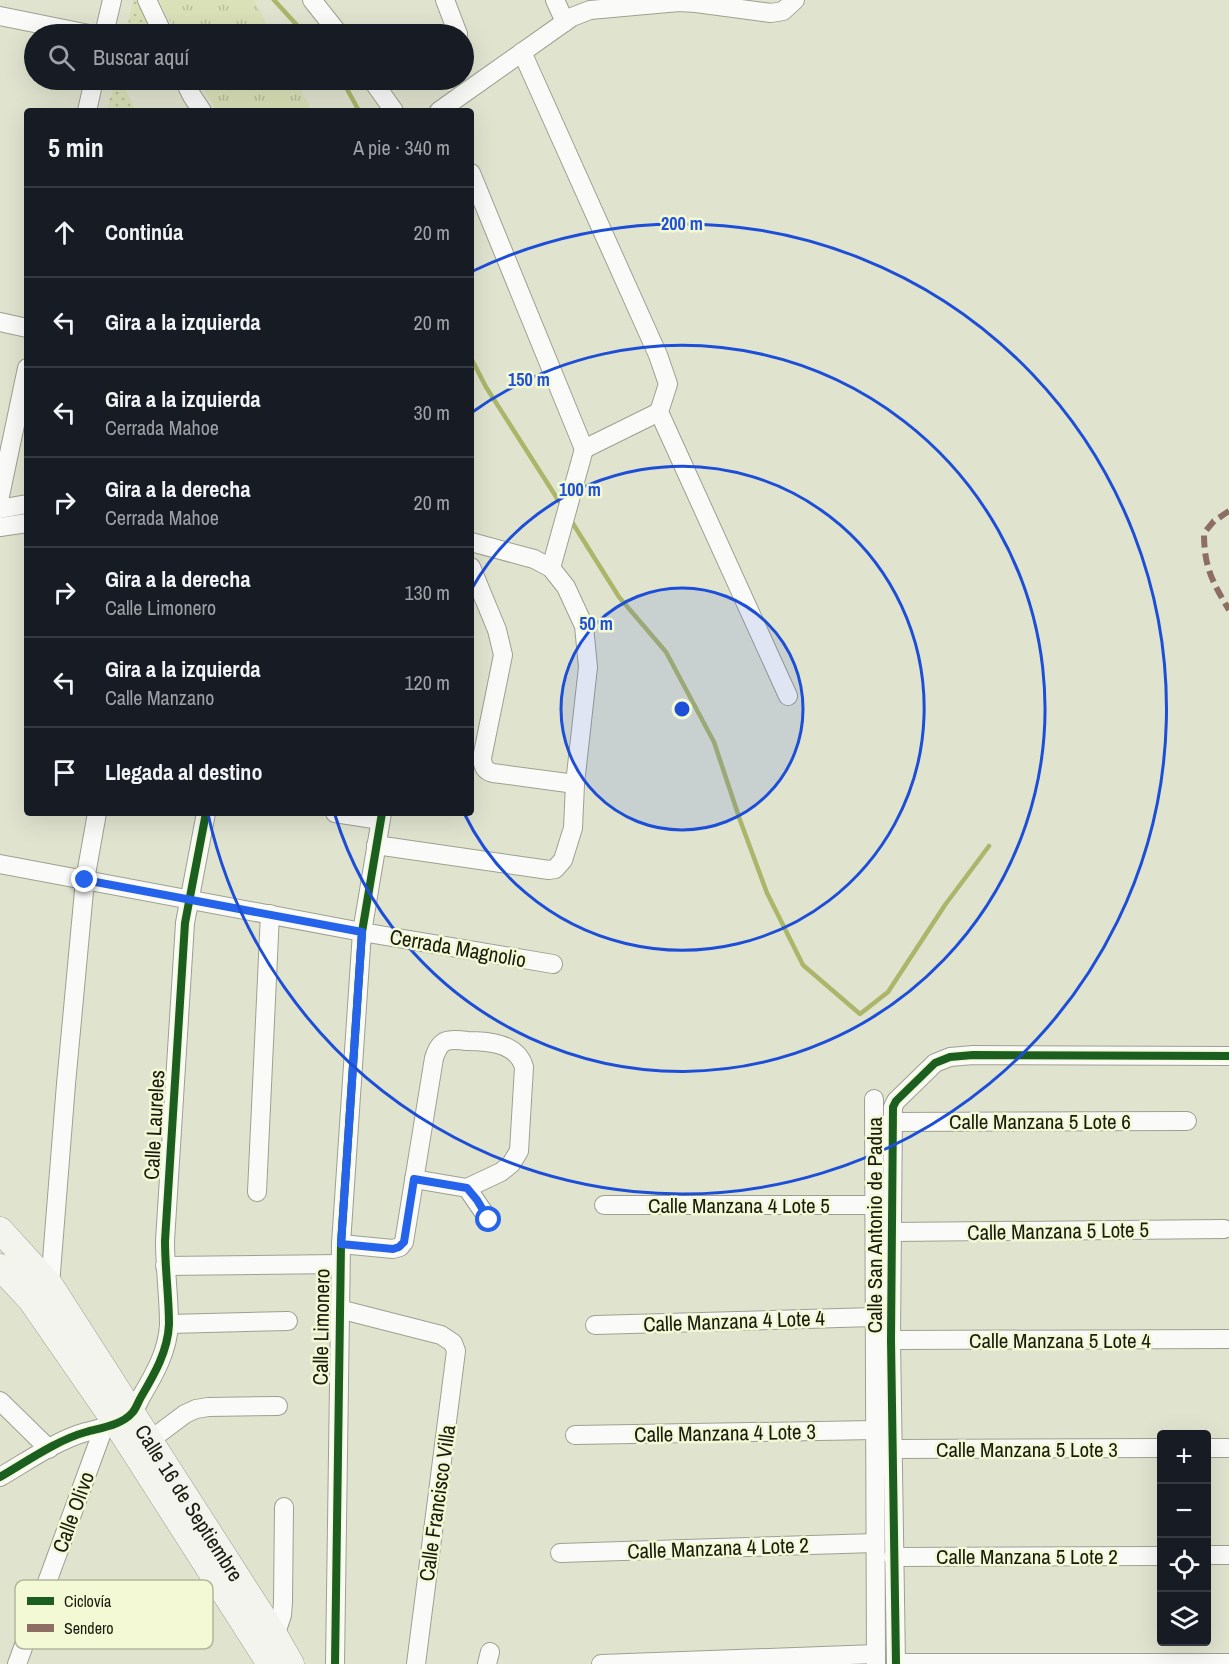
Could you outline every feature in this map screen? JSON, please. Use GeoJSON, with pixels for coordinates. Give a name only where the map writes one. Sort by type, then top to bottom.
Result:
{"type":"FeatureCollection","features":[{"type":"Feature","properties":{"kind":"main road","name":"Calle 16 de Septiembre"},"geometry":{"type":"LineString","coordinates":[[0,1230],[50,1285],[117,1422],[149,1441],[291,1664]]}},
{"type":"Feature","properties":{"kind":"main road","name":"Calle 16 de Septiembre"},"geometry":{"type":"LineString","coordinates":[[0,1267],[31,1300],[117,1422],[270,1664]]}},
{"type":"Feature","properties":{"kind":"street"},"geometry":{"type":"LineString","coordinates":[[106,24],[112,0]]}},
{"type":"Feature","properties":{"kind":"street"},"geometry":{"type":"LineString","coordinates":[[147,0],[158,24]]}},
{"type":"Feature","properties":{"kind":"street"},"geometry":{"type":"LineString","coordinates":[[312,0],[331,24]]}},
{"type":"Feature","properties":{"kind":"street"},"geometry":{"type":"LineString","coordinates":[[445,0],[454,24]]}},
{"type":"Feature","properties":{"kind":"street"},"geometry":{"type":"LineString","coordinates":[[555,0],[565,22]]}},
{"type":"Feature","properties":{"kind":"street"},"geometry":{"type":"LineString","coordinates":[[474,87],[572,17],[590,10],[679,2],[771,13],[783,11],[795,0]]}},
{"type":"Feature","properties":{"kind":"street"},"geometry":{"type":"LineString","coordinates":[[0,15],[42,24]]}},
{"type":"Feature","properties":{"kind":"street"},"geometry":{"type":"LineString","coordinates":[[522,52],[665,374],[668,384],[659,412],[789,696]]}},
{"type":"Feature","properties":{"kind":"street"},"geometry":{"type":"LineString","coordinates":[[88,108],[92,90]]}},
{"type":"Feature","properties":{"kind":"street"},"geometry":{"type":"LineString","coordinates":[[189,90],[200,108]]}},
{"type":"Feature","properties":{"kind":"street"},"geometry":{"type":"LineString","coordinates":[[379,90],[392,108]]}},
{"type":"Feature","properties":{"kind":"street"},"geometry":{"type":"LineString","coordinates":[[446,108],[470,90]]}},
{"type":"Feature","properties":{"kind":"street"},"geometry":{"type":"LineString","coordinates":[[474,181],[584,449],[551,568]]}},
{"type":"Feature","properties":{"kind":"street"},"geometry":{"type":"LineString","coordinates":[[0,322],[24,327]]}},
{"type":"Feature","properties":{"kind":"street"},"geometry":{"type":"LineString","coordinates":[[0,496],[24,382]]}},
{"type":"Feature","properties":{"kind":"street"},"geometry":{"type":"LineString","coordinates":[[584,449],[659,412]]}},
{"type":"Feature","properties":{"kind":"street"},"geometry":{"type":"LineString","coordinates":[[0,509],[24,505]]}},
{"type":"Feature","properties":{"kind":"street"},"geometry":{"type":"LineString","coordinates":[[0,527],[24,523]]}},
{"type":"Feature","properties":{"kind":"street"},"geometry":{"type":"LineString","coordinates":[[376,845],[549,870],[555,869],[563,860],[573,828],[575,784],[588,668],[584,626],[566,587],[551,568],[534,559],[474,543]]}},
{"type":"Feature","properties":{"kind":"street"},"geometry":{"type":"LineString","coordinates":[[474,574],[497,630],[502,655],[482,758],[483,766],[486,771],[493,773],[575,784]]}},
{"type":"Feature","properties":{"kind":"street"},"geometry":{"type":"LineString","coordinates":[[50,1285],[85,880],[96,816]]}},
{"type":"Feature","properties":{"kind":"street","name":"Calle Laureles"},"geometry":{"type":"LineString","coordinates":[[117,1422],[153,1376],[167,1341],[169,1324],[165,1241],[181,977],[185,923],[205,816]]}},
{"type":"Feature","properties":{"kind":"street","name":"Calle Limonero"},"geometry":{"type":"LineString","coordinates":[[335,1664],[341,1244],[362,932],[381,816]]}},
{"type":"Feature","properties":{"kind":"street","name":"Cerrada Magnolio"},"geometry":{"type":"LineString","coordinates":[[0,864],[362,932],[553,964]]}},
{"type":"Feature","properties":{"kind":"street"},"geometry":{"type":"LineString","coordinates":[[257,1192],[270,914]]}},
{"type":"Feature","properties":{"kind":"street"},"geometry":{"type":"LineString","coordinates":[[341,1244],[393,1249],[404,1242],[414,1179],[434,1058],[436,1050],[444,1042],[450,1040],[498,1043],[512,1050],[523,1061],[524,1067],[519,1151],[511,1164],[501,1172],[467,1188],[414,1179]]}},
{"type":"Feature","properties":{"kind":"street","name":"Calle San Antonio de Padua"},"geometry":{"type":"LineString","coordinates":[[896,1664],[891,1340],[892,1107],[935,1063],[950,1057],[973,1055],[1229,1056]]}},
{"type":"Feature","properties":{"kind":"street","name":"Calle San Antonio de Padua"},"geometry":{"type":"LineString","coordinates":[[874,1099],[876,1659]]}},
{"type":"Feature","properties":{"kind":"street","name":"Calle Manzana 5 Lote 6"},"geometry":{"type":"LineString","coordinates":[[892,1122],[1187,1121]]}},
{"type":"Feature","properties":{"kind":"street"},"geometry":{"type":"LineString","coordinates":[[467,1188],[489,1220]]}},
{"type":"Feature","properties":{"kind":"street","name":"Calle Manzana 4 Lote 5"},"geometry":{"type":"LineString","coordinates":[[604,1205],[874,1205]]}},
{"type":"Feature","properties":{"kind":"street","name":"Calle Manzana 5 Lote 5"},"geometry":{"type":"LineString","coordinates":[[892,1232],[1224,1229]]}},
{"type":"Feature","properties":{"kind":"street"},"geometry":{"type":"LineString","coordinates":[[165,1266],[340,1264]]}},
{"type":"Feature","properties":{"kind":"street","name":"Calle Francisco Villa"},"geometry":{"type":"LineString","coordinates":[[339,1309],[441,1335],[453,1343],[456,1351],[416,1664]]}},
{"type":"Feature","properties":{"kind":"street","name":"Calle Manzana 4 Lote 4"},"geometry":{"type":"LineString","coordinates":[[595,1325],[874,1317]]}},
{"type":"Feature","properties":{"kind":"street"},"geometry":{"type":"LineString","coordinates":[[169,1324],[288,1321]]}},
{"type":"Feature","properties":{"kind":"street","name":"Calle Manzana 5 Lote 4"},"geometry":{"type":"LineString","coordinates":[[891,1340],[1229,1339]]}},
{"type":"Feature","properties":{"kind":"street"},"geometry":{"type":"LineString","coordinates":[[0,1401],[49,1449]]}},
{"type":"Feature","properties":{"kind":"street"},"geometry":{"type":"LineString","coordinates":[[149,1441],[185,1414],[196,1409],[278,1406]]}},
{"type":"Feature","properties":{"kind":"street"},"geometry":{"type":"LineString","coordinates":[[0,1477],[83,1432],[117,1422]]}},
{"type":"Feature","properties":{"kind":"street","name":"Calle Olivo"},"geometry":{"type":"LineString","coordinates":[[52,1580],[117,1422]]}},
{"type":"Feature","properties":{"kind":"street","name":"Calle Manzana 4 Lote 3"},"geometry":{"type":"LineString","coordinates":[[575,1436],[875,1430]]}},
{"type":"Feature","properties":{"kind":"street","name":"Calle Manzana 5 Lote 3"},"geometry":{"type":"LineString","coordinates":[[893,1449],[1157,1448]]}},
{"type":"Feature","properties":{"kind":"street"},"geometry":{"type":"LineString","coordinates":[[1211,1448],[1227,1448]]}},
{"type":"Feature","properties":{"kind":"street"},"geometry":{"type":"LineString","coordinates":[[275,1636],[282,1615],[283,1602],[284,1507]]}},
{"type":"Feature","properties":{"kind":"street","name":"Calle Manzana 4 Lote 2"},"geometry":{"type":"LineString","coordinates":[[560,1553],[875,1543]]}},
{"type":"Feature","properties":{"kind":"street"},"geometry":{"type":"LineString","coordinates":[[1211,1555],[1229,1555]]}},
{"type":"Feature","properties":{"kind":"street","name":"Calle Manzana 5 Lote 2"},"geometry":{"type":"LineString","coordinates":[[893,1557],[1157,1556]]}},
{"type":"Feature","properties":{"kind":"street","name":"Calle Olivo"},"geometry":{"type":"LineString","coordinates":[[17,1664],[23,1649]]}},
{"type":"Feature","properties":{"kind":"street"},"geometry":{"type":"LineString","coordinates":[[601,1664],[876,1659]]}},
{"type":"Feature","properties":{"kind":"street"},"geometry":{"type":"LineString","coordinates":[[896,1664],[1229,1663]]}},
{"type":"Feature","properties":{"kind":"green space"},"geometry":{"type":"Polygon","coordinates":[[[133,0],[137,0],[152,24],[128,24],[133,0]]]}},
{"type":"Feature","properties":{"kind":"green space"},"geometry":{"type":"Polygon","coordinates":[[[159,0],[254,0],[267,24],[171,24],[159,0]]]}},
{"type":"Feature","properties":{"kind":"green space"},"geometry":{"type":"Polygon","coordinates":[[[113,90],[126,90],[135,108],[107,108],[113,90]]]}},
{"type":"Feature","properties":{"kind":"green space"},"geometry":{"type":"Polygon","coordinates":[[[204,90],[300,90],[310,108],[215,108],[204,90]]]}},
{"type":"Feature","properties":{"kind":"waterway"},"geometry":{"type":"LineString","coordinates":[[274,0],[296,24]]}},
{"type":"Feature","properties":{"kind":"waterway"},"geometry":{"type":"LineString","coordinates":[[347,90],[357,108]]}},
{"type":"Feature","properties":{"kind":"waterway"},"geometry":{"type":"LineString","coordinates":[[474,364],[486,387],[562,506]]}},
{"type":"Feature","properties":{"kind":"waterway"},"geometry":{"type":"LineString","coordinates":[[570,519],[619,597],[666,652],[714,742],[767,893],[803,965],[860,1014],[888,992],[945,905],[989,846]]}},
{"type":"Feature","properties":{"kind":"marked path"},"geometry":{"type":"LineString","coordinates":[[1229,511],[1214,521],[1204,533],[1207,565],[1229,610]]}},
{"type":"Feature","properties":{"kind":"cycle path"},"geometry":{"type":"LineString","coordinates":[[0,1477],[64,1440],[117,1423],[128,1417],[136,1407],[155,1371],[166,1344],[169,1324],[165,1241],[185,923],[205,816]]}},
{"type":"Feature","properties":{"kind":"cycle path"},"geometry":{"type":"LineString","coordinates":[[335,1664],[341,1244],[362,932],[381,816]]}},
{"type":"Feature","properties":{"kind":"cycle path"},"geometry":{"type":"LineString","coordinates":[[896,1664],[891,1340],[893,1107],[896,1101],[935,1063],[950,1057],[973,1055],[1229,1056]]}},
{"type":"Feature","properties":{"kind":"route"},"geometry":{"type":"LineString","coordinates":[[85,880],[362,932],[341,1244],[393,1249],[399,1247],[404,1242],[414,1179],[467,1188],[489,1220]]}}]}
